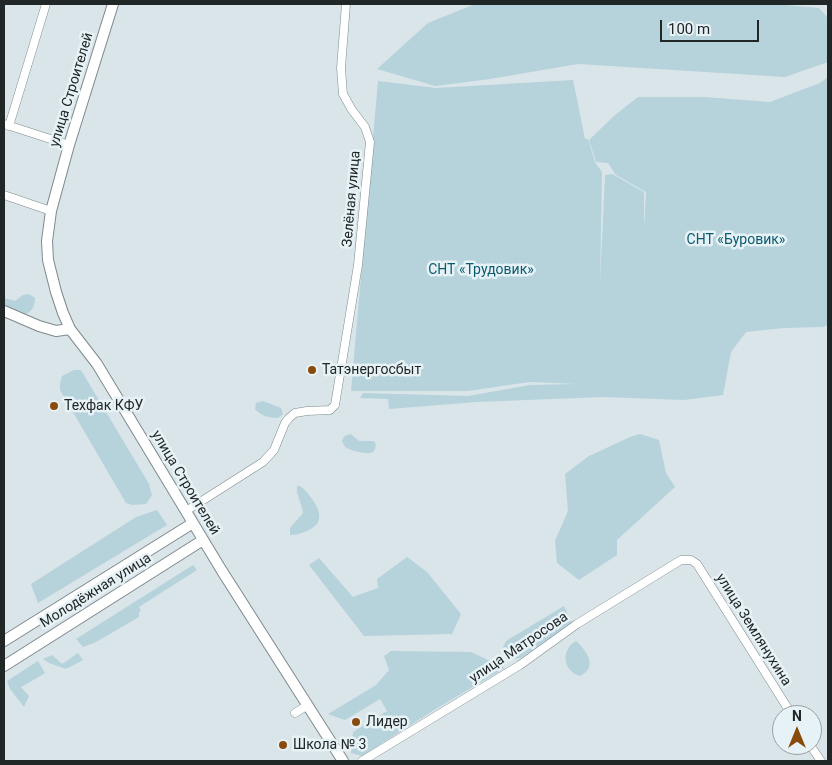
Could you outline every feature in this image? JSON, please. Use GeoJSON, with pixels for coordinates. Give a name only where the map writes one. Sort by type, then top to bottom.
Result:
{"type":"FeatureCollection","features":[{"type":"Feature","properties":{"kind":"street"},"geometry":{"type":"LineString","coordinates":[[46,4],[7,125],[69,145]]}},
{"type":"Feature","properties":{"kind":"street","name":"улица Строителей"},"geometry":{"type":"LineString","coordinates":[[112,4],[51,211],[47,241],[48,260],[61,306],[70,329],[96,364],[203,540],[343,761]]}},
{"type":"Feature","properties":{"kind":"street","name":"Зелёная улица"},"geometry":{"type":"LineString","coordinates":[[186,512],[263,462],[274,450],[284,423],[295,413],[330,410],[336,402],[358,264],[370,142],[365,127],[343,94],[341,68],[346,4]]}},
{"type":"Feature","properties":{"kind":"street"},"geometry":{"type":"LineString","coordinates":[[4,195],[51,211]]}},
{"type":"Feature","properties":{"kind":"street"},"geometry":{"type":"LineString","coordinates":[[4,311],[56,331],[70,329]]}},
{"type":"Feature","properties":{"kind":"street","name":"Молодёжная улица"},"geometry":{"type":"LineString","coordinates":[[4,641],[193,523]]}},
{"type":"Feature","properties":{"kind":"street","name":"Молодёжная улица"},"geometry":{"type":"LineString","coordinates":[[4,666],[203,540]]}},
{"type":"Feature","properties":{"kind":"street","name":"улица Матросова"},"geometry":{"type":"LineString","coordinates":[[362,761],[520,665],[578,624],[631,590],[681,560],[691,560]]}},
{"type":"Feature","properties":{"kind":"street","name":"улица Землянухина"},"geometry":{"type":"LineString","coordinates":[[691,560],[697,564],[786,705]]}},
{"type":"Feature","properties":{"kind":"street"},"geometry":{"type":"LineString","coordinates":[[296,713],[308,705]]}},
{"type":"Feature","properties":{"kind":"green space"},"geometry":{"type":"Polygon","coordinates":[[[475,4],[775,4],[819,8],[828,18],[828,62],[785,77],[578,64],[435,86],[377,69],[428,23],[475,4]]]}},
{"type":"Feature","properties":{"kind":"green space"},"geometry":{"type":"Polygon","coordinates":[[[828,77],[828,325],[823,327],[784,328],[746,332],[731,352],[723,395],[684,400],[603,397],[477,402],[389,409],[388,399],[360,398],[363,393],[468,396],[530,385],[577,384],[529,382],[468,391],[351,391],[378,81],[436,88],[573,80],[585,139],[588,139],[595,162],[602,172],[600,284],[605,175],[612,174],[644,192],[644,229],[646,192],[616,175],[608,163],[596,162],[589,140],[615,115],[638,97],[704,97],[770,102],[820,83],[828,77]]]}},
{"type":"Feature","properties":{"kind":"green space"},"geometry":{"type":"Polygon","coordinates":[[[29,294],[35,298],[35,303],[26,314],[4,306],[4,298],[15,301],[23,295],[29,294]]]}},
{"type":"Feature","properties":{"kind":"green space"},"geometry":{"type":"Polygon","coordinates":[[[74,370],[81,370],[149,484],[152,495],[146,504],[132,505],[126,503],[60,390],[62,376],[74,370]]]}},
{"type":"Feature","properties":{"kind":"green space"},"geometry":{"type":"Polygon","coordinates":[[[263,401],[281,408],[283,414],[278,418],[263,415],[255,409],[256,403],[263,401]]]}},
{"type":"Feature","properties":{"kind":"green space"},"geometry":{"type":"Polygon","coordinates":[[[351,434],[359,441],[375,442],[374,451],[365,453],[345,447],[342,441],[345,436],[351,434]]]}},
{"type":"Feature","properties":{"kind":"green space"},"geometry":{"type":"Polygon","coordinates":[[[640,434],[659,440],[666,473],[675,487],[617,540],[617,555],[579,580],[557,563],[555,541],[568,511],[565,474],[589,456],[640,434]]]}},
{"type":"Feature","properties":{"kind":"green space"},"geometry":{"type":"Polygon","coordinates":[[[297,486],[300,486],[311,497],[317,507],[319,518],[316,525],[309,530],[300,534],[290,535],[290,528],[303,513],[297,493],[297,486]]]}},
{"type":"Feature","properties":{"kind":"green space"},"geometry":{"type":"Polygon","coordinates":[[[157,510],[167,525],[38,603],[31,584],[136,517],[157,510]]]}},
{"type":"Feature","properties":{"kind":"green space"},"geometry":{"type":"Polygon","coordinates":[[[407,557],[427,572],[461,614],[452,634],[364,636],[309,565],[319,558],[353,597],[378,588],[377,579],[407,557]]]}},
{"type":"Feature","properties":{"kind":"green space"},"geometry":{"type":"Polygon","coordinates":[[[193,565],[197,570],[139,607],[141,611],[139,612],[139,617],[96,642],[83,647],[76,639],[193,565]]]}},
{"type":"Feature","properties":{"kind":"green space"},"geometry":{"type":"Polygon","coordinates":[[[564,606],[572,623],[521,658],[510,659],[502,649],[506,641],[564,606]]]}},
{"type":"Feature","properties":{"kind":"green space"},"geometry":{"type":"Polygon","coordinates":[[[576,641],[584,649],[590,663],[586,672],[580,676],[570,670],[566,660],[568,649],[576,641]]]}},
{"type":"Feature","properties":{"kind":"green space"},"geometry":{"type":"Polygon","coordinates":[[[391,651],[471,652],[505,668],[362,756],[351,753],[353,732],[387,711],[380,699],[345,720],[328,714],[376,685],[389,670],[384,656],[391,651]]]}},
{"type":"Feature","properties":{"kind":"green space"},"geometry":{"type":"Polygon","coordinates":[[[78,653],[83,660],[66,669],[43,659],[52,655],[62,664],[78,653]]]}},
{"type":"Feature","properties":{"kind":"green space"},"geometry":{"type":"Polygon","coordinates":[[[38,661],[45,673],[21,687],[29,696],[24,707],[10,689],[7,681],[38,661]]]}},
{"type":"Feature","properties":{"kind":"place","name":"Татэнергосбыт"},"geometry":{"type":"Point","coordinates":[312,370]}},
{"type":"Feature","properties":{"kind":"place","name":"Техфак КФУ"},"geometry":{"type":"Point","coordinates":[54,406]}},
{"type":"Feature","properties":{"kind":"place","name":"Лидер"},"geometry":{"type":"Point","coordinates":[356,722]}},
{"type":"Feature","properties":{"kind":"place","name":"Школа № 3"},"geometry":{"type":"Point","coordinates":[283,745]}},
{"type":"Feature","properties":{"kind":"park label","name":"СНТ «Буровик»"},"geometry":{"type":"Point","coordinates":[736,240]}},
{"type":"Feature","properties":{"kind":"park label","name":"СНТ «Трудовик»"},"geometry":{"type":"Point","coordinates":[481,270]}}]}
